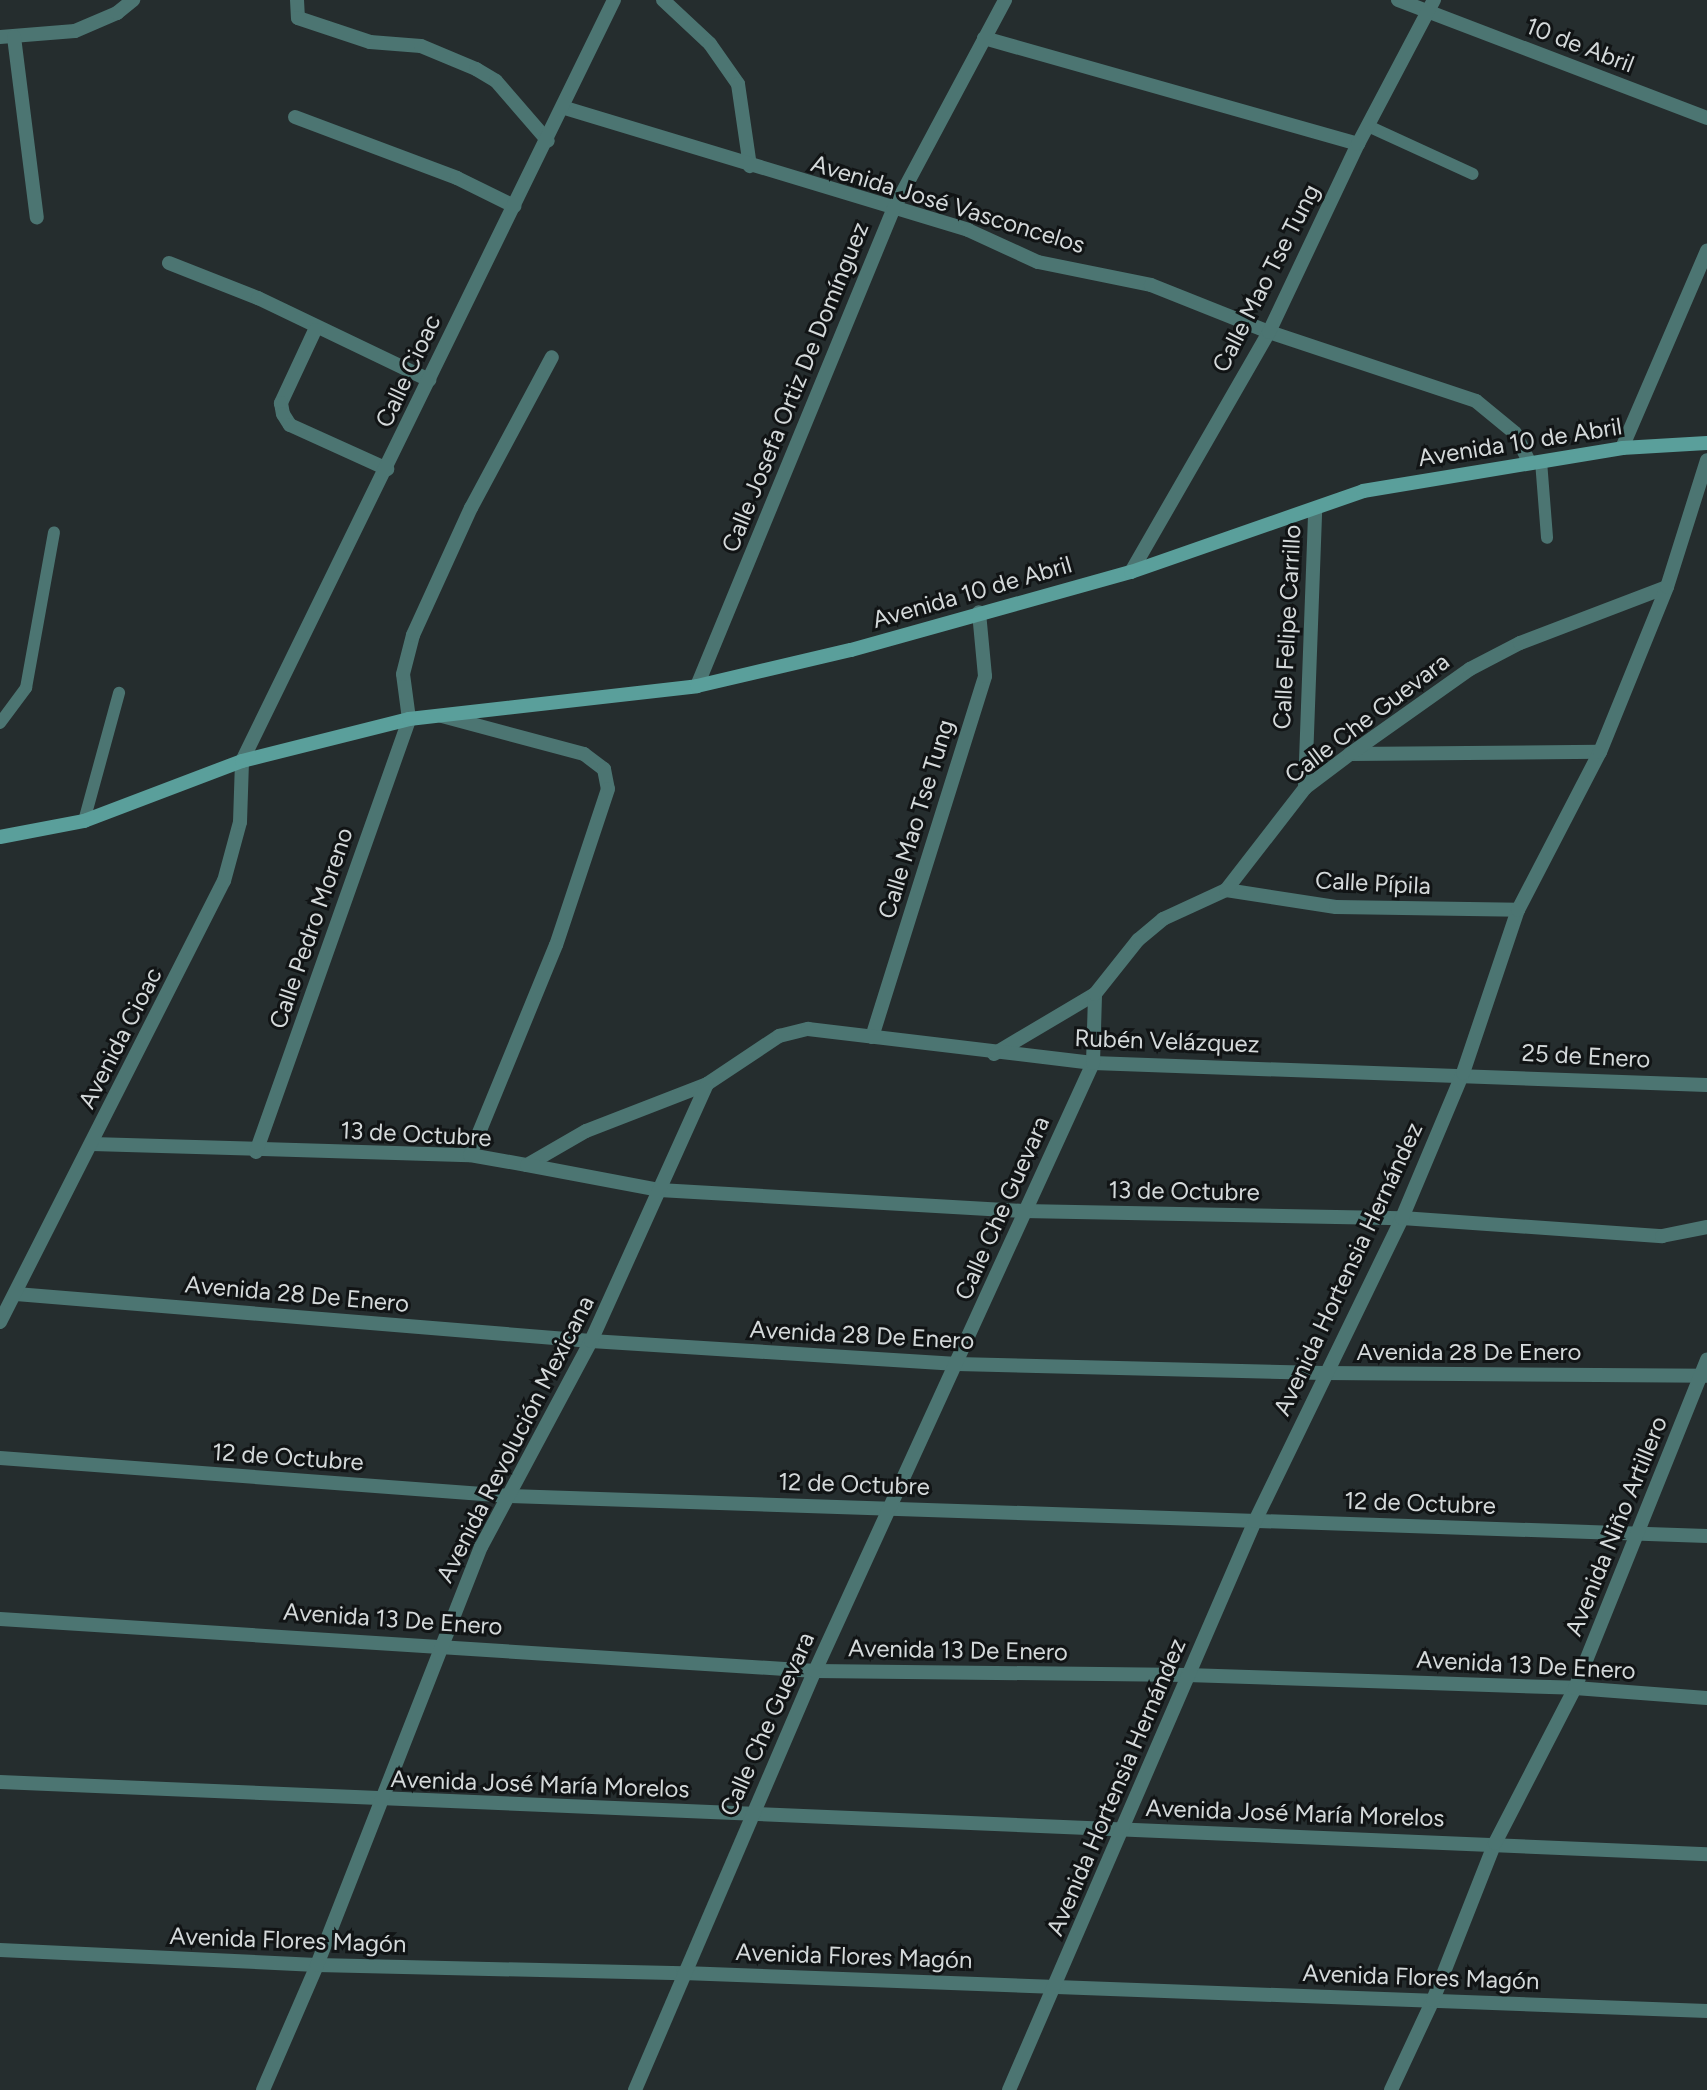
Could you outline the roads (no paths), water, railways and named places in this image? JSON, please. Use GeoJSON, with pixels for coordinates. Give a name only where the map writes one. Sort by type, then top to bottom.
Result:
{"type":"FeatureCollection","features":[{"type":"Feature","properties":{"kind":"street"},"geometry":{"type":"LineString","coordinates":[[37,218],[7,37],[75,32],[117,13],[133,0]]}},
{"type":"Feature","properties":{"kind":"street","name":"Calle Cioac"},"geometry":{"type":"LineString","coordinates":[[242,761],[514,206],[565,108],[614,0]]}},
{"type":"Feature","properties":{"kind":"street"},"geometry":{"type":"LineString","coordinates":[[663,0],[710,44],[738,84],[750,166]]}},
{"type":"Feature","properties":{"kind":"street","name":"Calle Josefa Ortiz De Domínguez"},"geometry":{"type":"LineString","coordinates":[[697,686],[893,210],[1005,0]]}},
{"type":"Feature","properties":{"kind":"street","name":"10 de Abril"},"geometry":{"type":"LineString","coordinates":[[1398,0],[1432,6],[1707,118]]}},
{"type":"Feature","properties":{"kind":"street"},"geometry":{"type":"LineString","coordinates":[[296,5],[298,18],[370,42],[401,42],[452,56],[496,81],[548,141]]}},
{"type":"Feature","properties":{"kind":"street","name":"Calle Mao Tse Tung"},"geometry":{"type":"LineString","coordinates":[[1131,572],[1269,332],[1358,144],[1432,6]]}},
{"type":"Feature","properties":{"kind":"street"},"geometry":{"type":"LineString","coordinates":[[984,38],[1358,144]]}},
{"type":"Feature","properties":{"kind":"street","name":"Avenida José Vasconcelos"},"geometry":{"type":"LineString","coordinates":[[565,108],[893,210],[968,230],[1038,262],[1151,285],[1269,332],[1476,401],[1515,433],[1535,461]]}},
{"type":"Feature","properties":{"kind":"street"},"geometry":{"type":"LineString","coordinates":[[295,117],[457,178],[514,206]]}},
{"type":"Feature","properties":{"kind":"street"},"geometry":{"type":"LineString","coordinates":[[1622,448],[1707,251]]}},
{"type":"Feature","properties":{"kind":"street"},"geometry":{"type":"LineString","coordinates":[[169,263],[258,298],[315,330],[429,380]]}},
{"type":"Feature","properties":{"kind":"street"},"geometry":{"type":"LineString","coordinates":[[315,330],[281,403],[283,414],[290,425],[387,469]]}},
{"type":"Feature","properties":{"kind":"street"},"geometry":{"type":"LineString","coordinates":[[409,719],[402,674],[413,635],[466,520],[552,357]]}},
{"type":"Feature","properties":{"kind":"street","name":"Avenida 10 de Abril"},"geometry":{"type":"LineString","coordinates":[[0,837],[84,821],[242,761],[409,719],[697,686],[851,650],[979,612],[1131,572],[1315,511],[1363,491],[1622,448],[1707,443]]}},
{"type":"Feature","properties":{"kind":"street","name":"Avenida Hortensia Hernández"},"geometry":{"type":"LineString","coordinates":[[1009,2090],[1255,1521],[1323,1373],[1402,1218],[1463,1073],[1518,911],[1600,752],[1667,587],[1707,460]]}},
{"type":"Feature","properties":{"kind":"street","name":"Calle Felipe Carrillo"},"geometry":{"type":"LineString","coordinates":[[1305,788],[1315,511]]}},
{"type":"Feature","properties":{"kind":"street","name":"Calle Che Guevara"},"geometry":{"type":"LineString","coordinates":[[635,2090],[815,1671],[1093,1063],[1095,994],[1138,940],[1163,919],[1226,890],[1305,788],[1350,754],[1470,669],[1520,643],[1667,587]]}},
{"type":"Feature","properties":{"kind":"street","name":"Calle Mao Tse Tung"},"geometry":{"type":"LineString","coordinates":[[872,1037],[985,676],[979,612]]}},
{"type":"Feature","properties":{"kind":"street"},"geometry":{"type":"LineString","coordinates":[[442,716],[584,754],[604,769],[608,789],[556,945],[470,1155]]}},
{"type":"Feature","properties":{"kind":"street","name":"Calle Pedro Moreno"},"geometry":{"type":"LineString","coordinates":[[256,1152],[409,719]]}},
{"type":"Feature","properties":{"kind":"street"},"geometry":{"type":"LineString","coordinates":[[1350,754],[1600,752]]}},
{"type":"Feature","properties":{"kind":"street","name":"Avenida Cioac"},"geometry":{"type":"LineString","coordinates":[[0,1322],[224,881],[240,822],[242,761]]}},
{"type":"Feature","properties":{"kind":"street","name":"Calle Pípila"},"geometry":{"type":"LineString","coordinates":[[1226,890],[1336,907],[1518,911]]}},
{"type":"Feature","properties":{"kind":"street"},"geometry":{"type":"LineString","coordinates":[[994,1054],[1095,994]]}},
{"type":"Feature","properties":{"kind":"street"},"geometry":{"type":"LineString","coordinates":[[527,1165],[586,1131],[706,1084],[779,1036],[808,1029],[872,1037]]}},
{"type":"Feature","properties":{"kind":"street","name":"Rubén Velázquez"},"geometry":{"type":"LineString","coordinates":[[872,1037],[994,1054],[1093,1063],[1463,1073]]}},
{"type":"Feature","properties":{"kind":"street","name":"25 de Enero"},"geometry":{"type":"LineString","coordinates":[[1463,1073],[1707,1085]]}},
{"type":"Feature","properties":{"kind":"street","name":"Avenida Revolución Mexicana"},"geometry":{"type":"LineString","coordinates":[[263,2090],[317,1965],[481,1547],[591,1341],[706,1084]]}},
{"type":"Feature","properties":{"kind":"street","name":"13 de Octubre"},"geometry":{"type":"LineString","coordinates":[[92,1144],[256,1152],[470,1155],[659,1190],[1023,1212],[1402,1218],[1662,1236],[1707,1227]]}},
{"type":"Feature","properties":{"kind":"street","name":"Avenida 28 De Enero"},"geometry":{"type":"LineString","coordinates":[[16,1294],[591,1341],[957,1364],[1323,1373],[1704,1376]]}},
{"type":"Feature","properties":{"kind":"street","name":"Avenida Niño Artillero"},"geometry":{"type":"LineString","coordinates":[[1391,2090],[1433,2000],[1495,1843],[1575,1688],[1642,1532],[1704,1376],[1707,1360]]}},
{"type":"Feature","properties":{"kind":"street","name":"12 de Octubre"},"geometry":{"type":"LineString","coordinates":[[0,1458],[510,1496],[1707,1536]]}},
{"type":"Feature","properties":{"kind":"street","name":"Avenida 13 De Enero"},"geometry":{"type":"LineString","coordinates":[[0,1619],[441,1645],[815,1671],[1187,1675],[1575,1688],[1707,1698]]}},
{"type":"Feature","properties":{"kind":"street","name":"Avenida José María Morelos"},"geometry":{"type":"LineString","coordinates":[[0,1782],[751,1816],[1495,1843],[1707,1854]]}},
{"type":"Feature","properties":{"kind":"street","name":"Avenida Flores Magón"},"geometry":{"type":"LineString","coordinates":[[0,1950],[317,1965],[683,1973],[1707,2011]]}},
{"type":"Feature","properties":{"kind":"lane"},"geometry":{"type":"LineString","coordinates":[[1368,126],[1473,174]]}},
{"type":"Feature","properties":{"kind":"lane"},"geometry":{"type":"LineString","coordinates":[[1535,461],[1547,538]]}},
{"type":"Feature","properties":{"kind":"lane"},"geometry":{"type":"LineString","coordinates":[[0,723],[26,688],[54,532]]}},
{"type":"Feature","properties":{"kind":"lane"},"geometry":{"type":"LineString","coordinates":[[84,821],[119,693]]}}]}
